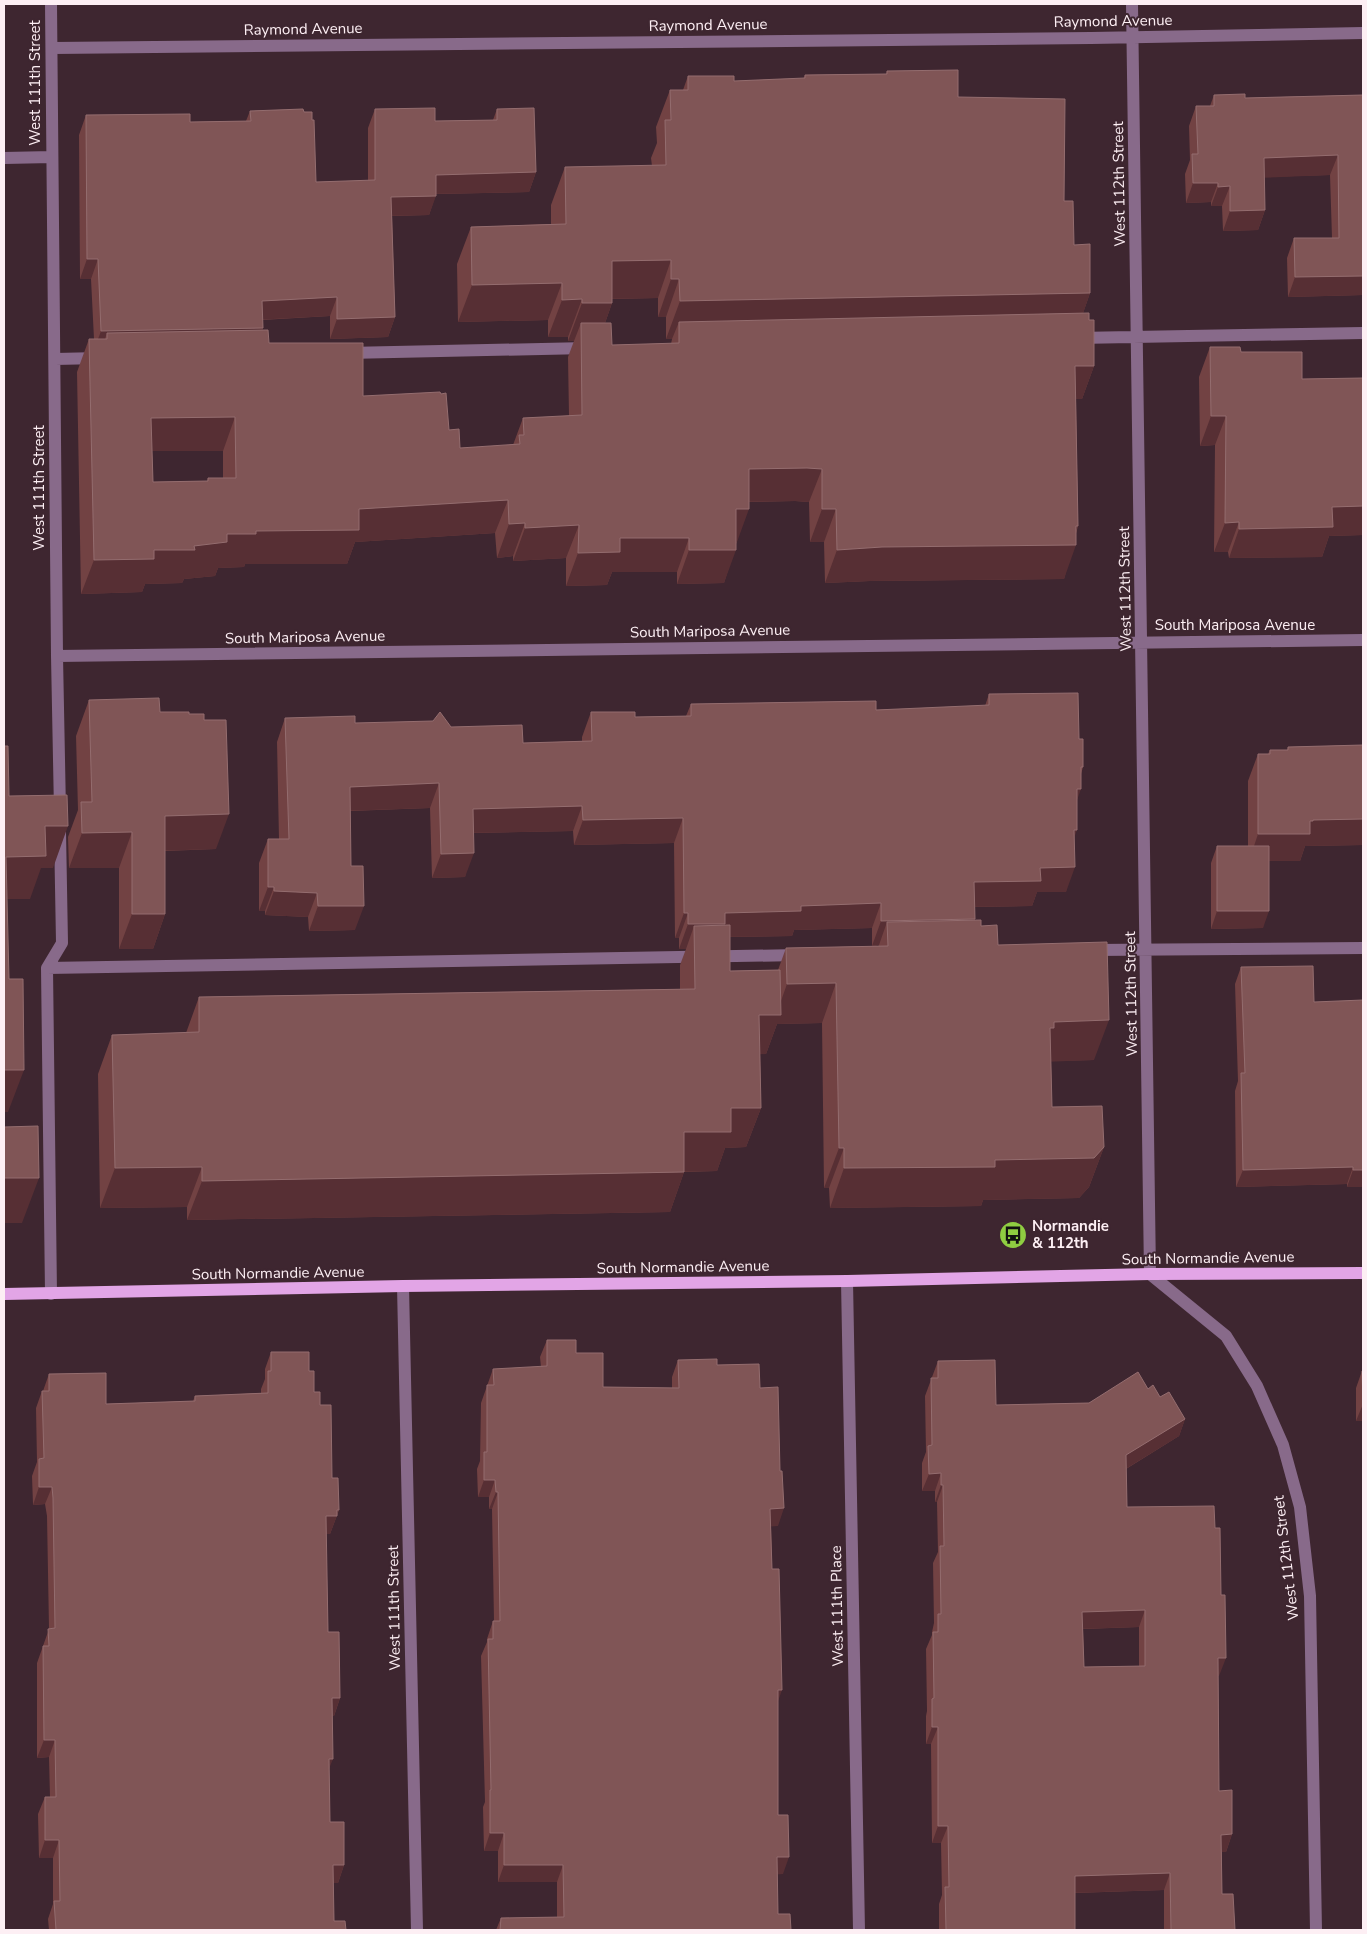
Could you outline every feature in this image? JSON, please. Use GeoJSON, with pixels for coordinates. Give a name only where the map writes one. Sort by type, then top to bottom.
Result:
{"type":"FeatureCollection","features":[{"type":"Feature","properties":{"kind":"main road","name":"South Normandie Avenue"},"geometry":{"type":"LineString","coordinates":[[4,1294],[403,1286],[847,1281],[1150,1274],[1363,1273]]}},
{"type":"Feature","properties":{"kind":"street","name":"West 111th Street"},"geometry":{"type":"LineString","coordinates":[[47,968],[62,943],[57,656],[52,157],[53,48],[51,4]]}},
{"type":"Feature","properties":{"kind":"street","name":"West 112th Street"},"geometry":{"type":"LineString","coordinates":[[1132,4],[1150,1274],[1226,1336],[1257,1386],[1283,1446],[1300,1506],[1310,1596],[1316,1930]]}},
{"type":"Feature","properties":{"kind":"street","name":"Raymond Avenue"},"geometry":{"type":"LineString","coordinates":[[53,48],[1363,33]]}},
{"type":"Feature","properties":{"kind":"street"},"geometry":{"type":"LineString","coordinates":[[4,158],[52,157]]}},
{"type":"Feature","properties":{"kind":"street"},"geometry":{"type":"LineString","coordinates":[[1068,338],[1363,333]]}},
{"type":"Feature","properties":{"kind":"street"},"geometry":{"type":"LineString","coordinates":[[333,353],[601,348]]}},
{"type":"Feature","properties":{"kind":"street"},"geometry":{"type":"LineString","coordinates":[[55,359],[114,358]]}},
{"type":"Feature","properties":{"kind":"street","name":"South Mariposa Avenue"},"geometry":{"type":"LineString","coordinates":[[57,656],[1363,640]]}},
{"type":"Feature","properties":{"kind":"street"},"geometry":{"type":"LineString","coordinates":[[1076,950],[1146,948],[1363,948]]}},
{"type":"Feature","properties":{"kind":"street"},"geometry":{"type":"LineString","coordinates":[[51,1294],[47,968],[807,955]]}},
{"type":"Feature","properties":{"kind":"street","name":"West 111th Place"},"geometry":{"type":"LineString","coordinates":[[847,1281],[859,1930]]}},
{"type":"Feature","properties":{"kind":"street","name":"West 111th Street"},"geometry":{"type":"LineString","coordinates":[[403,1286],[417,1930]]}},
{"type":"Feature","properties":{"kind":"building"},"geometry":{"type":"Polygon","coordinates":[[[958,70],[958,97],[1065,99],[1064,201],[1073,201],[1074,245],[1090,244],[1090,293],[680,301],[679,279],[671,279],[671,260],[612,261],[612,303],[582,303],[582,299],[562,300],[562,283],[472,285],[471,227],[566,224],[565,167],[666,165],[665,120],[671,120],[670,90],[688,90],[688,76],[734,76],[734,81],[805,78],[805,75],[887,74],[887,71],[958,70]]]}},
{"type":"Feature","properties":{"kind":"building"},"geometry":{"type":"Polygon","coordinates":[[[1245,94],[1245,98],[1363,95],[1363,276],[1295,277],[1294,238],[1339,238],[1338,155],[1264,158],[1265,210],[1230,211],[1230,186],[1218,187],[1218,183],[1193,183],[1192,154],[1198,154],[1196,106],[1214,106],[1214,95],[1245,94]]]}},
{"type":"Feature","properties":{"kind":"building"},"geometry":{"type":"Polygon","coordinates":[[[435,108],[435,121],[497,120],[497,109],[534,108],[536,172],[436,175],[436,196],[391,197],[395,317],[337,319],[337,297],[262,301],[263,328],[101,331],[98,259],[87,259],[86,115],[190,114],[190,122],[251,121],[250,111],[303,109],[304,112],[312,112],[312,120],[314,120],[316,182],[375,180],[375,109],[435,108]]]}},
{"type":"Feature","properties":{"kind":"building"},"geometry":{"type":"Polygon","coordinates":[[[1089,313],[1089,320],[1094,320],[1094,366],[1075,366],[1078,526],[1076,526],[1076,545],[882,547],[837,550],[836,509],[822,509],[822,469],[807,468],[749,469],[749,509],[736,509],[736,550],[689,550],[689,538],[620,538],[620,552],[578,553],[579,525],[525,528],[525,523],[509,524],[508,500],[359,509],[359,530],[256,531],[256,534],[227,534],[227,542],[194,546],[195,550],[154,550],[154,559],[94,560],[89,339],[107,339],[107,333],[268,330],[269,343],[363,343],[363,396],[446,393],[449,430],[459,429],[460,448],[520,444],[519,435],[524,435],[523,418],[582,415],[581,323],[611,323],[612,345],[679,343],[679,322],[1089,313]],[[235,417],[151,418],[153,482],[208,481],[208,478],[236,478],[235,417]]]}},
{"type":"Feature","properties":{"kind":"building"},"geometry":{"type":"Polygon","coordinates":[[[1210,347],[1240,347],[1241,352],[1302,352],[1302,379],[1363,378],[1363,506],[1332,507],[1333,527],[1239,529],[1239,522],[1225,523],[1226,416],[1211,416],[1210,347]]]}},
{"type":"Feature","properties":{"kind":"building"},"geometry":{"type":"Polygon","coordinates":[[[1078,693],[1079,739],[1083,739],[1083,767],[1081,767],[1081,789],[1077,789],[1077,830],[1074,830],[1075,867],[1040,868],[1041,881],[974,882],[975,919],[881,921],[881,903],[801,906],[801,911],[725,913],[725,924],[688,924],[688,913],[684,913],[683,818],[583,820],[582,806],[473,809],[474,853],[441,854],[439,783],[350,787],[351,866],[363,866],[364,906],[318,906],[317,893],[274,891],[274,887],[268,887],[268,839],[289,839],[285,718],[355,716],[355,723],[433,721],[440,712],[451,727],[522,725],[523,743],[592,741],[591,712],[635,712],[635,717],[691,716],[691,704],[876,701],[876,710],[989,705],[989,694],[1078,693]]]}},
{"type":"Feature","properties":{"kind":"building"},"geometry":{"type":"Polygon","coordinates":[[[159,698],[160,712],[189,712],[189,714],[204,714],[204,720],[226,720],[229,814],[165,816],[165,914],[132,914],[132,832],[82,833],[81,802],[92,802],[89,700],[159,698]]]}},
{"type":"Feature","properties":{"kind":"building"},"geometry":{"type":"Polygon","coordinates":[[[1363,745],[1363,819],[1313,820],[1310,821],[1310,834],[1258,834],[1258,754],[1270,754],[1270,750],[1288,750],[1288,747],[1363,745]]]}},
{"type":"Feature","properties":{"kind":"building"},"geometry":{"type":"Polygon","coordinates":[[[4,746],[8,746],[9,796],[67,795],[68,826],[45,826],[46,856],[6,857],[9,979],[23,979],[24,1070],[4,1070],[4,746]]]}},
{"type":"Feature","properties":{"kind":"building"},"geometry":{"type":"Polygon","coordinates":[[[1217,846],[1269,846],[1269,911],[1217,911],[1217,846]]]}},
{"type":"Feature","properties":{"kind":"building"},"geometry":{"type":"Polygon","coordinates":[[[981,920],[981,926],[997,925],[998,945],[1107,942],[1109,1020],[1054,1022],[1054,1028],[1050,1028],[1052,1107],[1102,1106],[1104,1147],[1094,1158],[995,1160],[995,1167],[844,1168],[844,1148],[839,1148],[836,983],[787,984],[786,948],[888,946],[887,922],[981,920]]]}},
{"type":"Feature","properties":{"kind":"building"},"geometry":{"type":"Polygon","coordinates":[[[730,925],[730,971],[780,970],[781,1015],[759,1015],[761,1108],[731,1108],[731,1132],[684,1132],[684,1172],[202,1181],[202,1167],[115,1168],[112,1035],[199,1032],[199,997],[695,989],[694,926],[730,925]]]}},
{"type":"Feature","properties":{"kind":"building"},"geometry":{"type":"Polygon","coordinates":[[[1313,966],[1314,1002],[1363,1000],[1363,1170],[1353,1170],[1353,1167],[1243,1170],[1241,1073],[1245,1073],[1241,967],[1313,966]]]}},
{"type":"Feature","properties":{"kind":"building"},"geometry":{"type":"Polygon","coordinates":[[[38,1126],[39,1178],[4,1178],[4,1127],[38,1126]]]}},
{"type":"Feature","properties":{"kind":"building"},"geometry":{"type":"Polygon","coordinates":[[[547,1340],[576,1340],[576,1353],[603,1353],[603,1387],[679,1388],[678,1360],[717,1359],[717,1365],[759,1364],[760,1388],[778,1387],[780,1471],[782,1471],[784,1508],[770,1509],[772,1569],[779,1569],[782,1690],[778,1690],[778,1815],[788,1815],[789,1857],[777,1857],[778,1914],[790,1914],[791,1930],[500,1930],[501,1918],[564,1917],[563,1865],[504,1865],[504,1833],[490,1833],[488,1639],[493,1639],[493,1621],[500,1621],[498,1492],[496,1492],[495,1480],[484,1480],[484,1452],[487,1452],[487,1385],[494,1385],[493,1369],[547,1366],[547,1340]]]}},
{"type":"Feature","properties":{"kind":"building"},"geometry":{"type":"Polygon","coordinates":[[[271,1352],[309,1352],[309,1371],[314,1371],[314,1392],[320,1392],[320,1405],[331,1405],[332,1478],[338,1478],[339,1510],[337,1510],[337,1516],[326,1516],[328,1632],[339,1632],[340,1698],[332,1698],[333,1759],[329,1759],[330,1822],[344,1822],[344,1865],[333,1865],[334,1921],[345,1921],[346,1930],[56,1930],[54,1901],[60,1901],[59,1840],[45,1840],[45,1797],[56,1797],[55,1740],[44,1740],[43,1646],[49,1646],[48,1629],[55,1628],[52,1487],[39,1487],[39,1459],[44,1458],[42,1391],[49,1391],[49,1374],[106,1373],[106,1404],[195,1401],[195,1396],[268,1393],[268,1371],[271,1371],[271,1352]]]}},
{"type":"Feature","properties":{"kind":"building"},"geometry":{"type":"Polygon","coordinates":[[[995,1360],[996,1405],[1089,1403],[1138,1372],[1148,1389],[1153,1385],[1160,1397],[1169,1392],[1185,1419],[1126,1455],[1127,1507],[1214,1506],[1215,1528],[1220,1528],[1221,1595],[1225,1595],[1226,1658],[1218,1658],[1219,1791],[1232,1790],[1232,1834],[1221,1835],[1222,1894],[1233,1894],[1235,1930],[1171,1930],[1170,1873],[1075,1876],[1075,1930],[946,1930],[945,1887],[949,1887],[948,1826],[938,1826],[938,1727],[932,1727],[932,1699],[934,1698],[933,1632],[938,1632],[938,1614],[941,1614],[940,1546],[944,1546],[943,1485],[941,1485],[941,1473],[929,1474],[928,1446],[932,1445],[931,1378],[938,1378],[938,1361],[995,1360]],[[1145,1610],[1082,1612],[1084,1667],[1145,1666],[1145,1610]]]}},
{"type":"Feature","properties":{"kind":"building"},"geometry":{"type":"Polygon","coordinates":[[[1362,1371],[1363,1371],[1363,1404],[1362,1371]]]}},
{"type":"Feature","properties":{"kind":"place","name":"Normandie & 112th"},"geometry":{"type":"Point","coordinates":[1013,1235]}}]}
